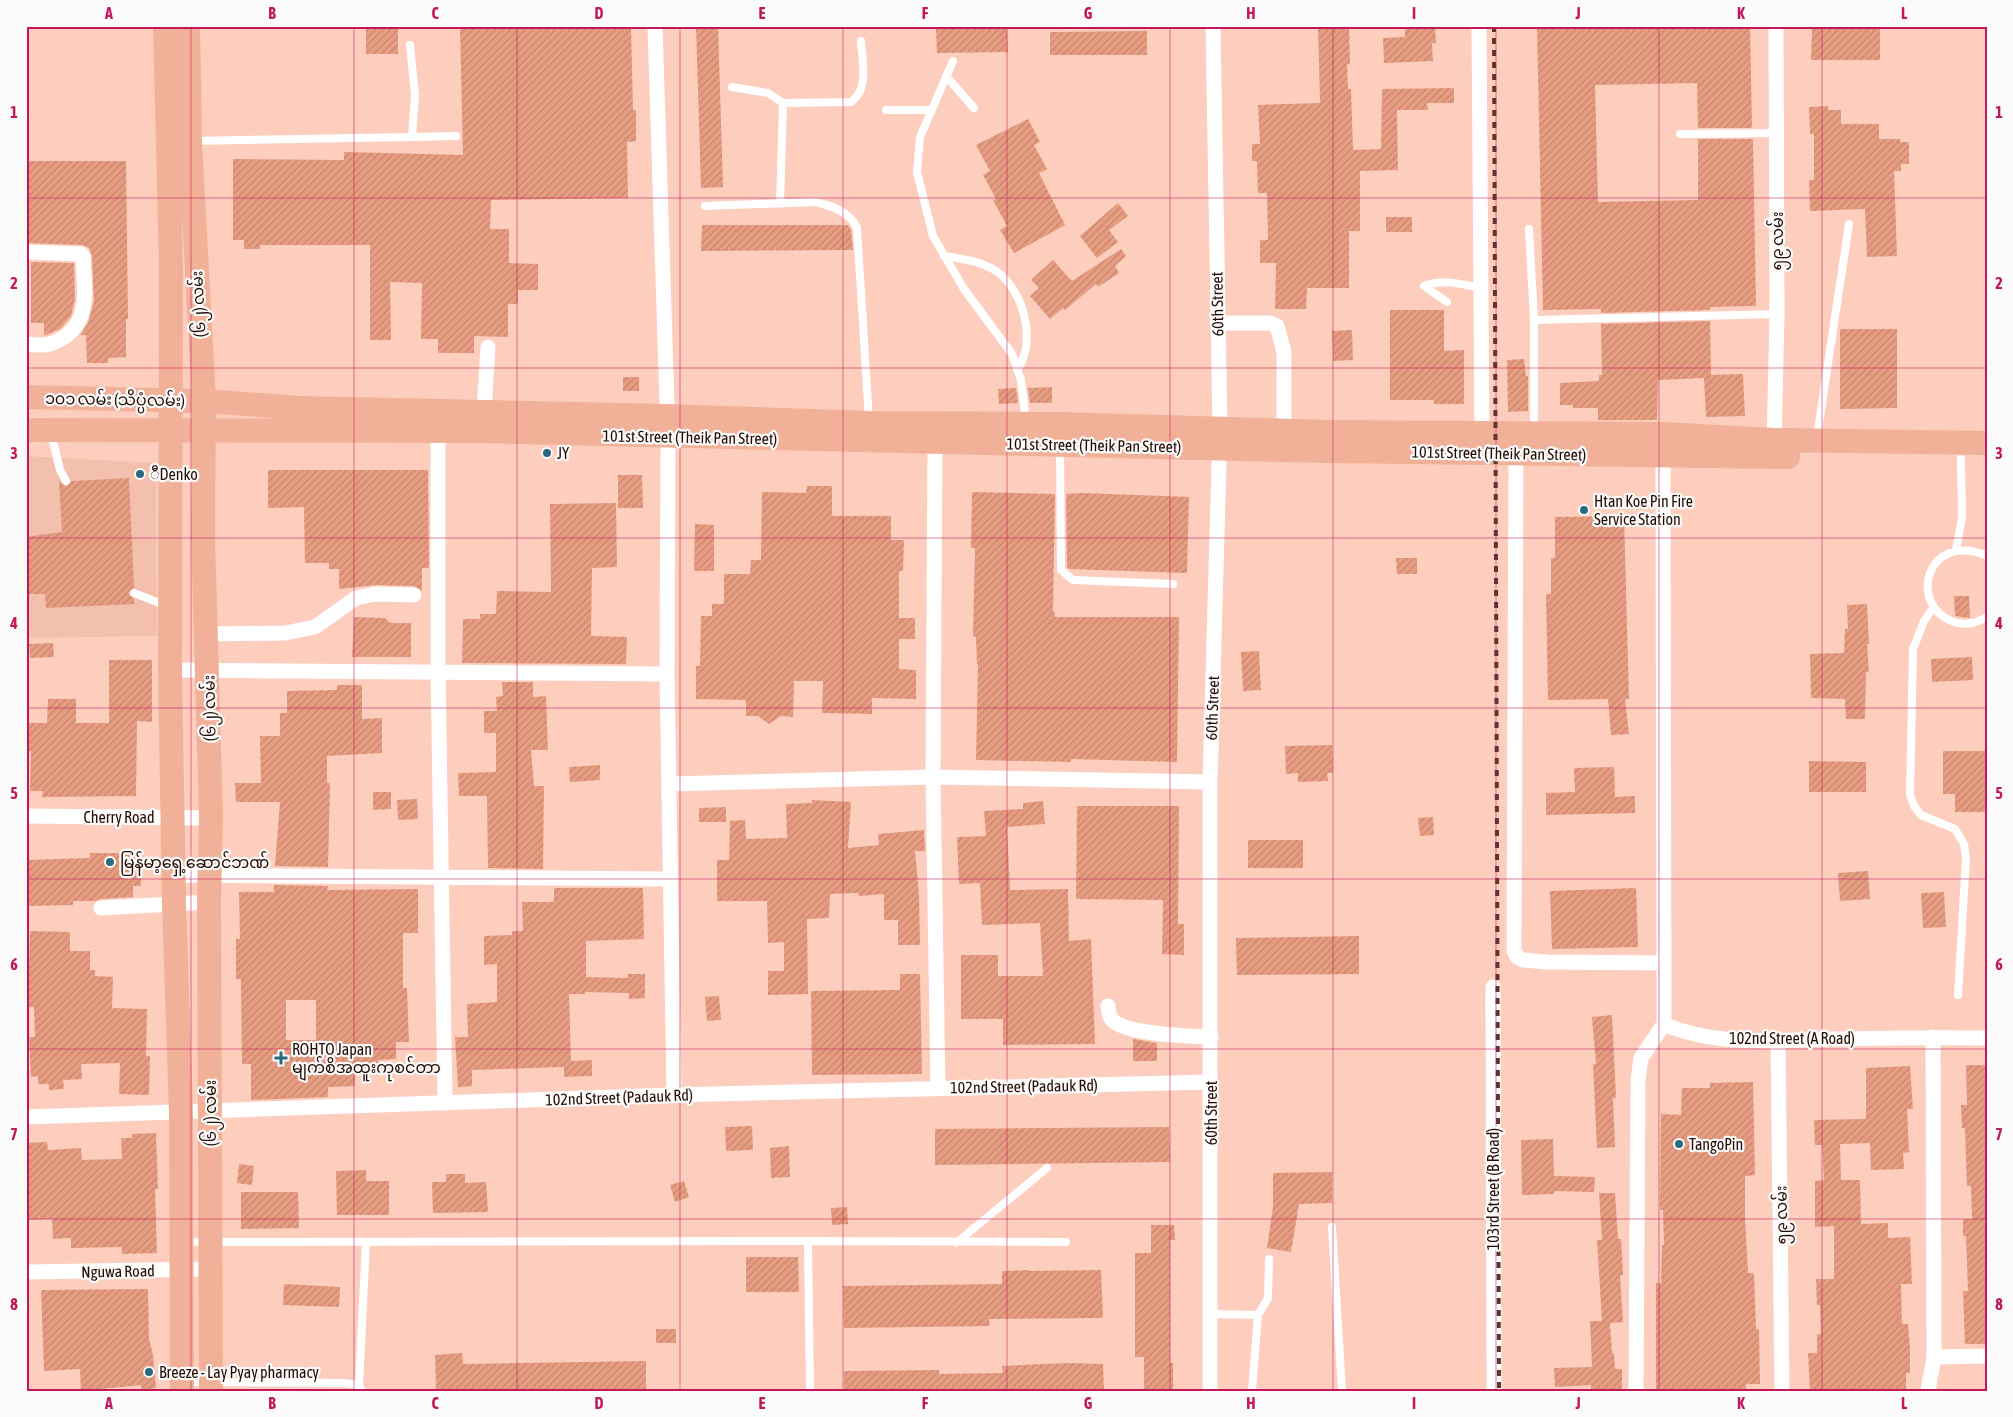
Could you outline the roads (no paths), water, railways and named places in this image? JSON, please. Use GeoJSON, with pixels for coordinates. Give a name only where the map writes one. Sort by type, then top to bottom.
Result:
{"type":"FeatureCollection","features":[{"type":"Feature","properties":{"kind":"main road","name":"(၆၂) လမ်း"},"geometry":{"type":"LineString","coordinates":[[165,26],[171,266],[170,670],[173,875],[181,1113],[182,1387]]}},
{"type":"Feature","properties":{"kind":"main road","name":"(၆၂) လမ်း"},"geometry":{"type":"LineString","coordinates":[[188,26],[190,141],[204,401],[202,432],[202,537],[207,634],[211,818],[209,902],[211,1386]]}},
{"type":"Feature","properties":{"kind":"main road","name":"၁၀၁ လမ်း (သိပ္ပံလမ်း)"},"geometry":{"type":"LineString","coordinates":[[26,397],[204,401]]}},
{"type":"Feature","properties":{"kind":"main road","name":"101st Street (Theik Pan Street)"},"geometry":{"type":"LineString","coordinates":[[204,401],[438,421],[484,412],[667,426],[869,423],[935,433],[1026,424],[1059,434]]}},
{"type":"Feature","properties":{"kind":"main road","name":"101st Street (Theik Pan Street)"},"geometry":{"type":"LineString","coordinates":[[202,432],[438,421],[935,433],[1059,434],[1330,442],[1396,442],[1482,434],[1534,433],[1663,445],[1774,448],[1987,459]]}},
{"type":"Feature","properties":{"kind":"main road","name":"၁၀၁ လမ်း (သိပ္ပံလမ်း)"},"geometry":{"type":"LineString","coordinates":[[26,430],[202,432]]}},
{"type":"Feature","properties":{"kind":"main road","name":"101st Street (Theik Pan Street)"},"geometry":{"type":"LineString","coordinates":[[1219,438],[1284,431],[1330,442]]}},
{"type":"Feature","properties":{"kind":"main road","name":"101st Street (Theik Pan Street)"},"geometry":{"type":"LineString","coordinates":[[1774,448],[1817,441],[1987,443]]}},
{"type":"Feature","properties":{"kind":"main road","name":"101st Street (Theik Pan Street)"},"geometry":{"type":"LineString","coordinates":[[1396,442],[1516,454],[1663,445]]}},
{"type":"Feature","properties":{"kind":"street"},"geometry":{"type":"LineString","coordinates":[[655,26],[667,426],[667,674],[674,1095]]}},
{"type":"Feature","properties":{"kind":"street","name":"60th Street"},"geometry":{"type":"LineString","coordinates":[[1210,1391],[1210,782],[1219,438],[1213,26]]}},
{"type":"Feature","properties":{"kind":"street"},"geometry":{"type":"LineString","coordinates":[[1479,26],[1482,434]]}},
{"type":"Feature","properties":{"kind":"street","name":"၅၉ လမ်း"},"geometry":{"type":"LineString","coordinates":[[1774,448],[1777,314],[1776,26]]}},
{"type":"Feature","properties":{"kind":"street"},"geometry":{"type":"LineString","coordinates":[[26,252],[81,254],[84,257],[84,302],[82,318],[72,331],[56,343],[45,347],[26,344]]}},
{"type":"Feature","properties":{"kind":"street"},"geometry":{"type":"LineString","coordinates":[[1218,323],[1270,323],[1277,326],[1284,352],[1284,431]]}},
{"type":"Feature","properties":{"kind":"street"},"geometry":{"type":"LineString","coordinates":[[484,412],[488,347]]}},
{"type":"Feature","properties":{"kind":"street"},"geometry":{"type":"LineString","coordinates":[[438,421],[438,671],[445,1103]]}},
{"type":"Feature","properties":{"kind":"street"},"geometry":{"type":"LineString","coordinates":[[935,433],[932,777],[938,1088]]}},
{"type":"Feature","properties":{"kind":"street"},"geometry":{"type":"LineString","coordinates":[[1636,1391],[1638,1080],[1641,1058],[1664,1024],[1663,445]]}},
{"type":"Feature","properties":{"kind":"street"},"geometry":{"type":"LineString","coordinates":[[1516,454],[1514,950],[1517,957],[1524,960],[1664,963]]}},
{"type":"Feature","properties":{"kind":"street"},"geometry":{"type":"LineString","coordinates":[[207,634],[285,633],[315,627],[356,598],[376,594],[414,595]]}},
{"type":"Feature","properties":{"kind":"street"},"geometry":{"type":"LineString","coordinates":[[170,670],[667,674]]}},
{"type":"Feature","properties":{"kind":"street"},"geometry":{"type":"LineString","coordinates":[[670,784],[932,777],[1210,782]]}},
{"type":"Feature","properties":{"kind":"street","name":"Cherry Road"},"geometry":{"type":"LineString","coordinates":[[26,816],[211,818]]}},
{"type":"Feature","properties":{"kind":"street"},"geometry":{"type":"LineString","coordinates":[[173,875],[670,880]]}},
{"type":"Feature","properties":{"kind":"street"},"geometry":{"type":"LineString","coordinates":[[101,908],[209,902]]}},
{"type":"Feature","properties":{"kind":"street","name":"103rd Street (B Road)"},"geometry":{"type":"LineString","coordinates":[[1493,987],[1494,1391]]}},
{"type":"Feature","properties":{"kind":"street"},"geometry":{"type":"LineString","coordinates":[[1108,1006],[1109,1016],[1113,1021],[1126,1026],[1155,1033],[1211,1037]]}},
{"type":"Feature","properties":{"kind":"street","name":"102nd Street (A Road)"},"geometry":{"type":"LineString","coordinates":[[1664,1024],[1682,1032],[1705,1037],[1778,1040],[1933,1037],[1987,1038]]}},
{"type":"Feature","properties":{"kind":"street"},"geometry":{"type":"LineString","coordinates":[[1928,1391],[1934,1357],[1933,1037]]}},
{"type":"Feature","properties":{"kind":"street","name":"၅၉ လမ်း"},"geometry":{"type":"LineString","coordinates":[[1778,1040],[1782,1391]]}},
{"type":"Feature","properties":{"kind":"street","name":"102nd Street (Padauk Rd)"},"geometry":{"type":"LineString","coordinates":[[26,1118],[210,1113],[674,1095],[1211,1082]]}},
{"type":"Feature","properties":{"kind":"street","name":"Nguwa Road"},"geometry":{"type":"LineString","coordinates":[[26,1272],[211,1269]]}},
{"type":"Feature","properties":{"kind":"street"},"geometry":{"type":"LineString","coordinates":[[1934,1357],[1987,1356]]}},
{"type":"Feature","properties":{"kind":"lane"},"geometry":{"type":"LineString","coordinates":[[732,87],[768,93],[783,103],[851,102],[860,96],[863,87],[861,40]]}},
{"type":"Feature","properties":{"kind":"lane"},"geometry":{"type":"LineString","coordinates":[[410,45],[415,95],[412,137]]}},
{"type":"Feature","properties":{"kind":"lane"},"geometry":{"type":"LineString","coordinates":[[953,61],[920,137],[917,172],[933,236],[964,289],[1012,354],[1018,368],[1026,424]]}},
{"type":"Feature","properties":{"kind":"lane"},"geometry":{"type":"LineString","coordinates":[[946,76],[974,108]]}},
{"type":"Feature","properties":{"kind":"lane"},"geometry":{"type":"LineString","coordinates":[[780,204],[783,103]]}},
{"type":"Feature","properties":{"kind":"lane"},"geometry":{"type":"LineString","coordinates":[[886,110],[932,110]]}},
{"type":"Feature","properties":{"kind":"lane"},"geometry":{"type":"LineString","coordinates":[[1680,134],[1777,133]]}},
{"type":"Feature","properties":{"kind":"lane"},"geometry":{"type":"LineString","coordinates":[[190,141],[456,136]]}},
{"type":"Feature","properties":{"kind":"lane"},"geometry":{"type":"LineString","coordinates":[[705,206],[802,202],[829,205],[853,219],[857,228],[869,423]]}},
{"type":"Feature","properties":{"kind":"lane"},"geometry":{"type":"LineString","coordinates":[[1817,441],[1849,224]]}},
{"type":"Feature","properties":{"kind":"lane"},"geometry":{"type":"LineString","coordinates":[[1529,229],[1534,320],[1534,433]]}},
{"type":"Feature","properties":{"kind":"lane"},"geometry":{"type":"LineString","coordinates":[[944,256],[990,267],[998,272],[1013,289],[1024,315],[1026,340],[1026,355],[1018,368]]}},
{"type":"Feature","properties":{"kind":"lane"},"geometry":{"type":"LineString","coordinates":[[1447,302],[1424,286],[1433,282],[1447,282],[1482,288]]}},
{"type":"Feature","properties":{"kind":"lane"},"geometry":{"type":"LineString","coordinates":[[1534,320],[1777,314]]}},
{"type":"Feature","properties":{"kind":"lane"},"geometry":{"type":"LineString","coordinates":[[50,431],[60,470],[66,481]]}},
{"type":"Feature","properties":{"kind":"lane"},"geometry":{"type":"LineString","coordinates":[[1059,434],[1061,570],[1072,580],[1173,584]]}},
{"type":"Feature","properties":{"kind":"lane"},"geometry":{"type":"LineString","coordinates":[[1956,550],[1962,518],[1961,459]]}},
{"type":"Feature","properties":{"kind":"lane"},"geometry":{"type":"LineString","coordinates":[[1987,556],[1972,550],[1956,550],[1942,557],[1930,574],[1928,594],[1933,608],[1945,619],[1960,624],[1977,623],[1987,617]]}},
{"type":"Feature","properties":{"kind":"lane"},"geometry":{"type":"LineString","coordinates":[[134,593],[170,608]]}},
{"type":"Feature","properties":{"kind":"lane"},"geometry":{"type":"LineString","coordinates":[[1933,608],[1924,620],[1913,649],[1910,796],[1920,814],[1955,829],[1964,844],[1966,858],[1958,996]]}},
{"type":"Feature","properties":{"kind":"lane"},"geometry":{"type":"LineString","coordinates":[[956,1243],[1047,1168]]}},
{"type":"Feature","properties":{"kind":"lane"},"geometry":{"type":"LineString","coordinates":[[1332,1227],[1342,1391]]}},
{"type":"Feature","properties":{"kind":"lane"},"geometry":{"type":"LineString","coordinates":[[182,1242],[1066,1242]]}},
{"type":"Feature","properties":{"kind":"lane"},"geometry":{"type":"LineString","coordinates":[[182,1387],[360,1388],[366,1242]]}},
{"type":"Feature","properties":{"kind":"lane"},"geometry":{"type":"LineString","coordinates":[[808,1242],[810,1391]]}},
{"type":"Feature","properties":{"kind":"lane"},"geometry":{"type":"LineString","coordinates":[[1252,1391],[1258,1315],[1268,1298],[1269,1259]]}},
{"type":"Feature","properties":{"kind":"lane"},"geometry":{"type":"LineString","coordinates":[[1211,1314],[1258,1315]]}},
{"type":"Feature","properties":{"kind":"railway"},"geometry":{"type":"LineString","coordinates":[[1494,26],[1499,1391]]}},
{"type":"Feature","properties":{"kind":"place","name":"JY"},"geometry":{"type":"Point","coordinates":[547,453]}},
{"type":"Feature","properties":{"kind":"place","name":"ီDenko"},"geometry":{"type":"Point","coordinates":[140,474]}},
{"type":"Feature","properties":{"kind":"place","name":"Htan Koe Pin Fire Service Station"},"geometry":{"type":"Point","coordinates":[1584,510]}},
{"type":"Feature","properties":{"kind":"place","name":"မြန်မာ့ရှေ့ဆောင်ဘဏ်"},"geometry":{"type":"Point","coordinates":[110,862]}},
{"type":"Feature","properties":{"kind":"place","name":"ROHTO Japan မျက်စိအထူးကုစင်တာ"},"geometry":{"type":"Point","coordinates":[281,1058]}},
{"type":"Feature","properties":{"kind":"place","name":"TangoPin"},"geometry":{"type":"Point","coordinates":[1679,1144]}},
{"type":"Feature","properties":{"kind":"place","name":"Breeze - Lay Pyay pharmacy"},"geometry":{"type":"Point","coordinates":[149,1372]}}]}
